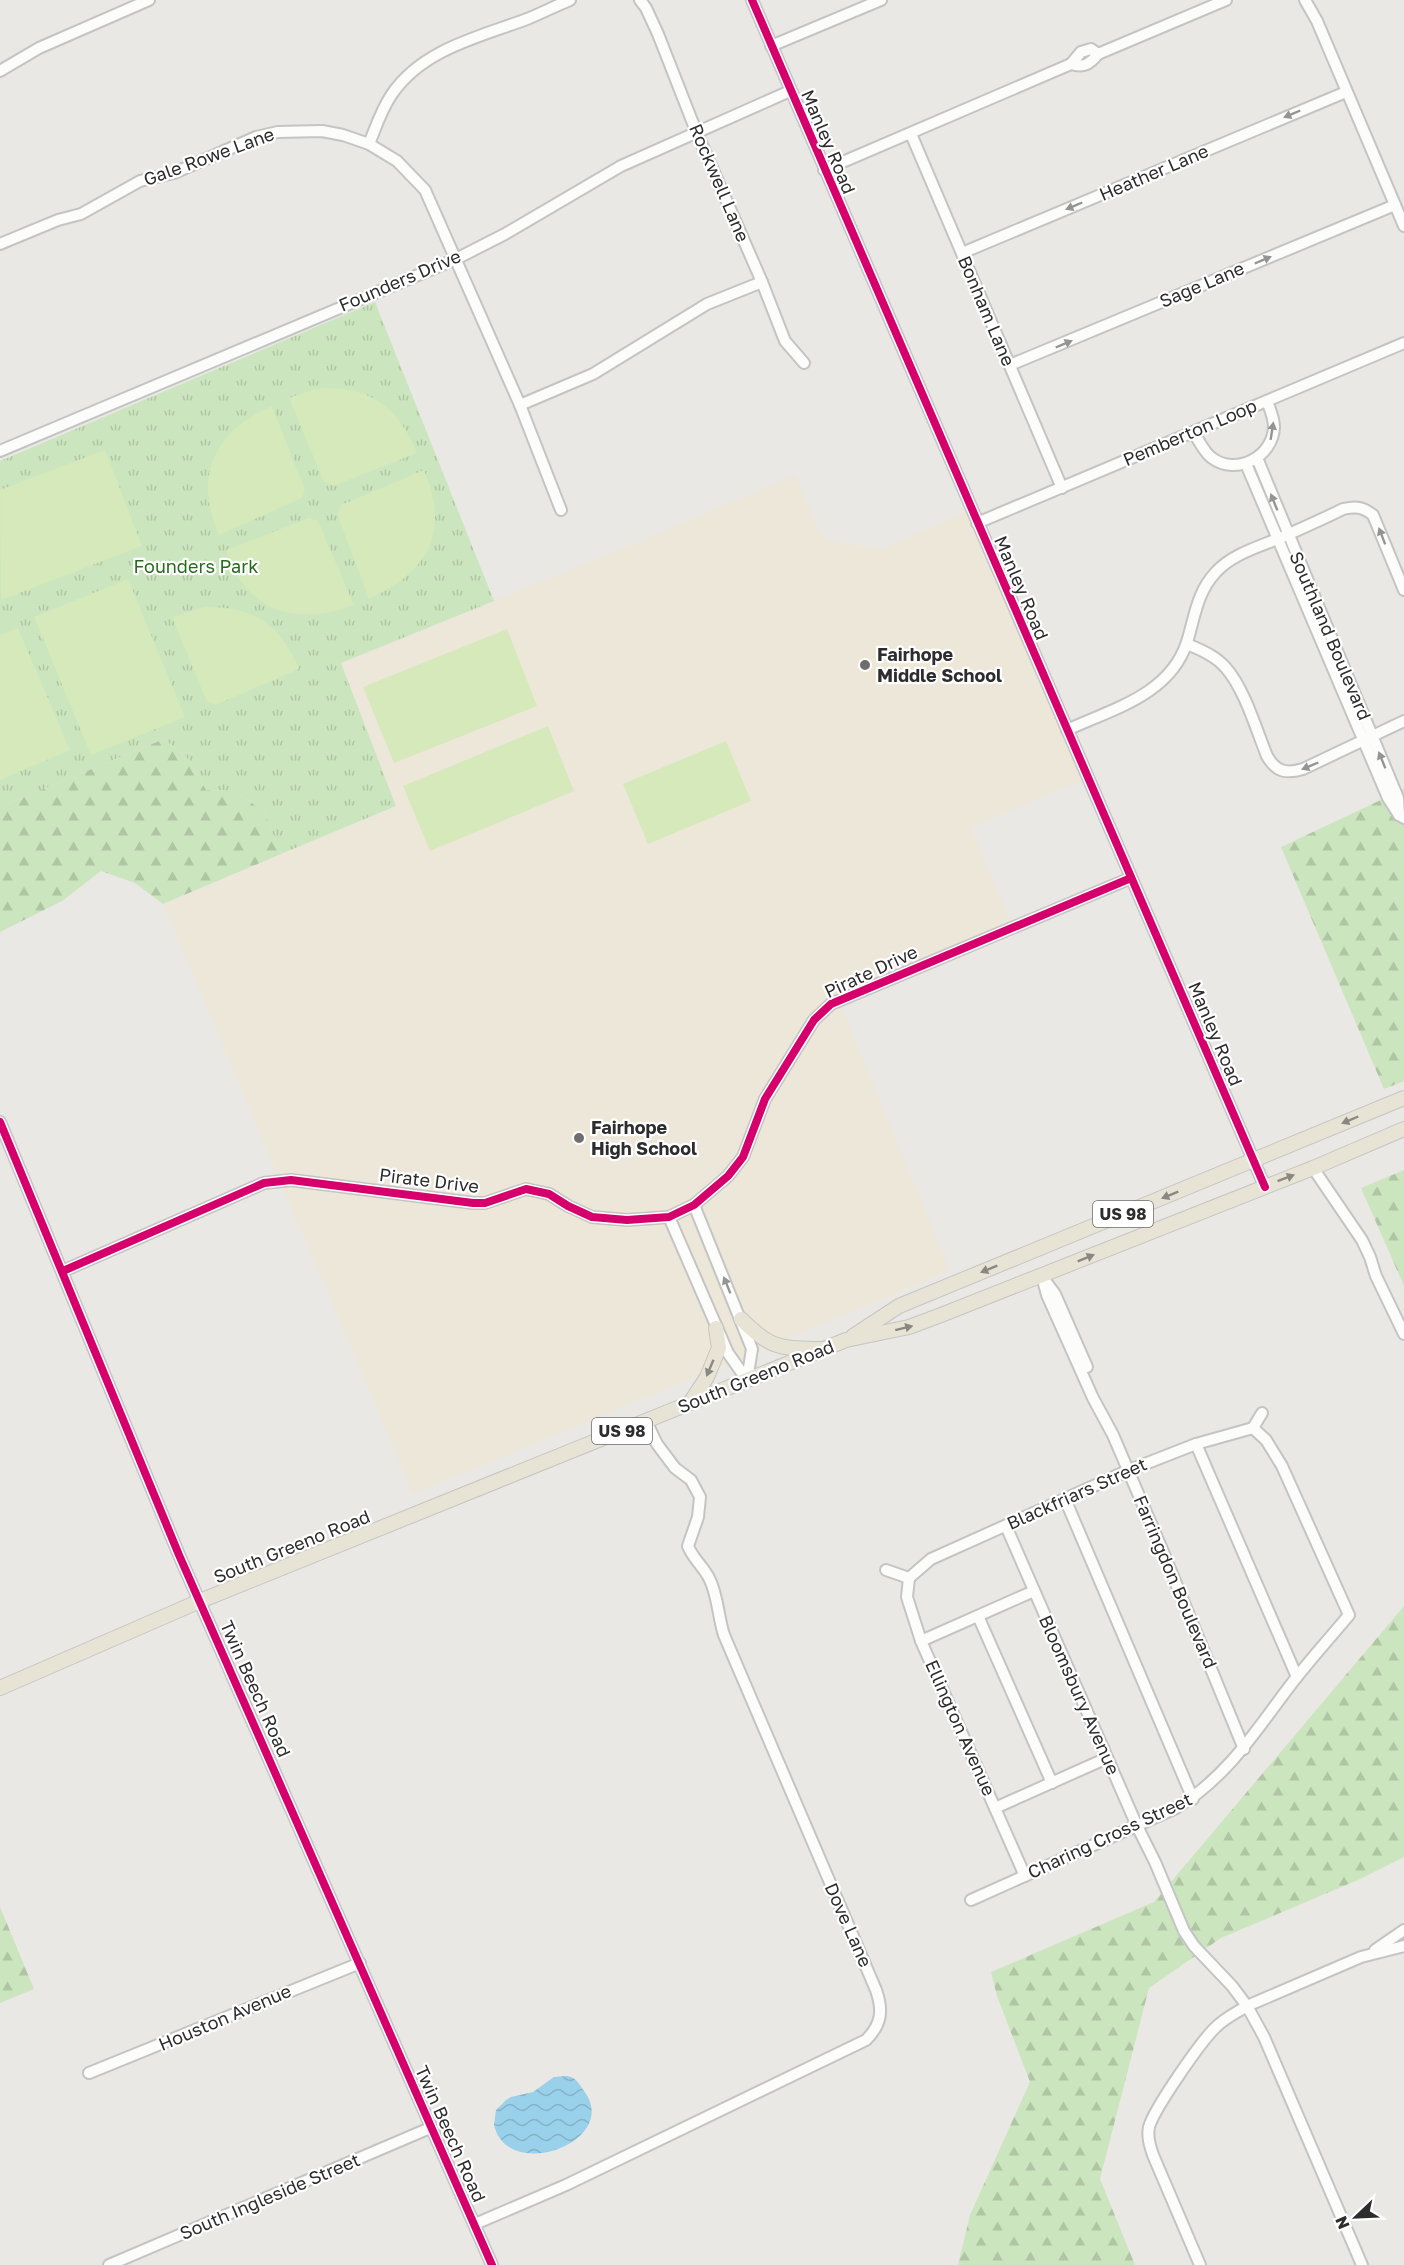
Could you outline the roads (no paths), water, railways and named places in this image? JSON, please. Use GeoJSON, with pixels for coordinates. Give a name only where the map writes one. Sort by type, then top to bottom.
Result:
{"type":"FeatureCollection","features":[{"type":"Feature","properties":{"kind":"main road","name":"South Greeno Road"},"geometry":{"type":"LineString","coordinates":[[0,1688],[200,1601],[825,1349],[846,1340],[899,1306],[1404,1098]]}},
{"type":"Feature","properties":{"kind":"main road","name":"South Greeno Road"},"geometry":{"type":"LineString","coordinates":[[846,1340],[909,1327],[1313,1168],[1404,1129]]}},
{"type":"Feature","properties":{"kind":"main road"},"geometry":{"type":"LineString","coordinates":[[741,1320],[760,1338],[773,1345],[784,1348],[825,1349]]}},
{"type":"Feature","properties":{"kind":"main road"},"geometry":{"type":"LineString","coordinates":[[690,1403],[707,1377],[719,1348],[716,1328]]}},
{"type":"Feature","properties":{"kind":"street"},"geometry":{"type":"LineString","coordinates":[[0,71],[39,48],[149,0]]}},
{"type":"Feature","properties":{"kind":"street"},"geometry":{"type":"LineString","coordinates":[[369,144],[381,112],[393,92],[438,53],[570,0]]}},
{"type":"Feature","properties":{"kind":"street","name":"Rockwell Lane"},"geometry":{"type":"LineString","coordinates":[[640,0],[658,34],[696,131],[762,282],[784,341],[804,363]]}},
{"type":"Feature","properties":{"kind":"street","name":"Manley Road"},"geometry":{"type":"LineString","coordinates":[[752,0],[1265,1187]]}},
{"type":"Feature","properties":{"kind":"street"},"geometry":{"type":"LineString","coordinates":[[771,46],[881,0]]}},
{"type":"Feature","properties":{"kind":"street"},"geometry":{"type":"LineString","coordinates":[[824,170],[1071,64],[1081,52],[1091,49],[1098,54],[1226,0]]}},
{"type":"Feature","properties":{"kind":"street"},"geometry":{"type":"LineString","coordinates":[[1305,0],[1317,21],[1404,226]]}},
{"type":"Feature","properties":{"kind":"street","name":"Founders Drive"},"geometry":{"type":"LineString","coordinates":[[0,451],[456,259],[506,234],[621,166],[790,91]]}},
{"type":"Feature","properties":{"kind":"street","name":"Heather Lane"},"geometry":{"type":"LineString","coordinates":[[962,253],[1346,92]]}},
{"type":"Feature","properties":{"kind":"street","name":"Gale Rowe Lane"},"geometry":{"type":"LineString","coordinates":[[0,244],[48,224],[81,214],[140,181],[174,173],[256,137],[278,132],[322,131],[369,144],[397,161],[425,190],[520,405],[561,510]]}},
{"type":"Feature","properties":{"kind":"street","name":"Bonham Lane"},"geometry":{"type":"LineString","coordinates":[[911,134],[1062,488]]}},
{"type":"Feature","properties":{"kind":"street","name":"Sage Lane"},"geometry":{"type":"LineString","coordinates":[[1010,365],[1395,205]]}},
{"type":"Feature","properties":{"kind":"street"},"geometry":{"type":"LineString","coordinates":[[520,405],[593,374],[707,304],[762,282]]}},
{"type":"Feature","properties":{"kind":"street","name":"Pemberton Loop"},"geometry":{"type":"LineString","coordinates":[[977,524],[1404,343]]}},
{"type":"Feature","properties":{"kind":"street"},"geometry":{"type":"LineString","coordinates":[[1194,432],[1210,457],[1229,465],[1246,464],[1266,450],[1274,430],[1274,419],[1267,401]]}},
{"type":"Feature","properties":{"kind":"street","name":"Southland Boulevard"},"geometry":{"type":"LineString","coordinates":[[1257,458],[1283,537]]}},
{"type":"Feature","properties":{"kind":"street","name":"Southland Boulevard"},"geometry":{"type":"LineString","coordinates":[[1246,464],[1283,537],[1368,739],[1398,798],[1402,817]]}},
{"type":"Feature","properties":{"kind":"street"},"geometry":{"type":"LineString","coordinates":[[1067,730],[1135,700],[1154,689],[1177,666],[1187,644],[1199,597],[1218,570],[1237,557],[1343,509],[1365,508],[1373,515],[1404,590]]}},
{"type":"Feature","properties":{"kind":"street"},"geometry":{"type":"LineString","coordinates":[[1187,644],[1210,654],[1226,668],[1237,684],[1267,756],[1272,765],[1281,771],[1292,772],[1303,769],[1404,721]]}},
{"type":"Feature","properties":{"kind":"street","name":"Pirate Drive"},"geometry":{"type":"LineString","coordinates":[[63,1271],[264,1184],[291,1180],[473,1203],[485,1203],[526,1189],[549,1194],[592,1217],[627,1220],[669,1217],[694,1205],[728,1176],[743,1157],[765,1099],[814,1020],[826,1007],[840,999],[1131,878]]}},
{"type":"Feature","properties":{"kind":"street","name":"Twin Beech Road"},"geometry":{"type":"LineString","coordinates":[[0,1122],[200,1601],[492,2265]]}},
{"type":"Feature","properties":{"kind":"street"},"geometry":{"type":"LineString","coordinates":[[1313,1168],[1362,1240],[1376,1276],[1404,1334]]}},
{"type":"Feature","properties":{"kind":"street"},"geometry":{"type":"LineString","coordinates":[[694,1205],[752,1349],[747,1380]]}},
{"type":"Feature","properties":{"kind":"street"},"geometry":{"type":"LineString","coordinates":[[669,1217],[716,1328],[728,1353],[747,1380]]}},
{"type":"Feature","properties":{"kind":"street","name":"Farringdon Boulevard"},"geometry":{"type":"LineString","coordinates":[[1042,1276],[1055,1294],[1102,1402],[1104,1415],[1244,1749]]}},
{"type":"Feature","properties":{"kind":"street"},"geometry":{"type":"LineString","coordinates":[[1253,1428],[1262,1413]]}},
{"type":"Feature","properties":{"kind":"street","name":"Dove Lane"},"geometry":{"type":"LineString","coordinates":[[475,2224],[566,2185],[866,2040],[876,2029],[881,2014],[876,1990],[724,1635],[713,1588],[705,1570],[691,1556],[688,1546],[698,1517],[700,1497],[691,1480],[675,1468],[657,1444],[645,1421]]}},
{"type":"Feature","properties":{"kind":"street","name":"Blackfriars Street"},"geometry":{"type":"LineString","coordinates":[[909,1578],[931,1559],[1127,1471],[1196,1443],[1253,1428]]}},
{"type":"Feature","properties":{"kind":"street","name":"Charing Cross Street"},"geometry":{"type":"LineString","coordinates":[[971,1900],[1137,1826],[1192,1798],[1219,1777],[1244,1749],[1297,1677],[1349,1615],[1282,1466],[1266,1440],[1253,1428]]}},
{"type":"Feature","properties":{"kind":"street"},"geometry":{"type":"LineString","coordinates":[[1196,1443],[1297,1677]]}},
{"type":"Feature","properties":{"kind":"street"},"geometry":{"type":"LineString","coordinates":[[1065,1499],[1192,1798]]}},
{"type":"Feature","properties":{"kind":"street","name":"Bloomsbury Avenue"},"geometry":{"type":"LineString","coordinates":[[1006,1526],[1184,1932],[1194,1946],[1232,1986],[1264,2037],[1362,2265]]}},
{"type":"Feature","properties":{"kind":"street"},"geometry":{"type":"LineString","coordinates":[[886,1570],[909,1578]]}},
{"type":"Feature","properties":{"kind":"street","name":"Ellington Avenue"},"geometry":{"type":"LineString","coordinates":[[909,1578],[907,1597],[921,1641],[1025,1876]]}},
{"type":"Feature","properties":{"kind":"street"},"geometry":{"type":"LineString","coordinates":[[921,1641],[1034,1591]]}},
{"type":"Feature","properties":{"kind":"street"},"geometry":{"type":"LineString","coordinates":[[978,1616],[1052,1783]]}},
{"type":"Feature","properties":{"kind":"street"},"geometry":{"type":"LineString","coordinates":[[995,1808],[1107,1758]]}},
{"type":"Feature","properties":{"kind":"street"},"geometry":{"type":"LineString","coordinates":[[1361,1958],[1404,1930]]}},
{"type":"Feature","properties":{"kind":"street"},"geometry":{"type":"LineString","coordinates":[[1200,2265],[1149,2144],[1149,2130],[1158,2109],[1205,2039],[1226,2019],[1246,2006],[1361,1958],[1404,1946]]}},
{"type":"Feature","properties":{"kind":"street","name":"Houston Avenue"},"geometry":{"type":"LineString","coordinates":[[89,2073],[360,1963]]}},
{"type":"Feature","properties":{"kind":"street","name":"South Ingleside Street"},"geometry":{"type":"LineString","coordinates":[[109,2265],[430,2128]]}},
{"type":"Feature","properties":{"kind":"water"},"geometry":{"type":"Polygon","coordinates":[[[567,2076],[579,2083],[592,2109],[588,2126],[576,2139],[558,2149],[539,2153],[519,2152],[503,2143],[494,2125],[496,2110],[511,2097],[533,2092],[554,2077],[567,2076]]]}},
{"type":"Feature","properties":{"kind":"place","name":"Fairhope Middle School"},"geometry":{"type":"Point","coordinates":[865,665]}},
{"type":"Feature","properties":{"kind":"place","name":"Fairhope High School"},"geometry":{"type":"Point","coordinates":[579,1138]}},
{"type":"Feature","properties":{"kind":"park label","name":"Founders Park"},"geometry":{"type":"Point","coordinates":[196,567]}}]}
